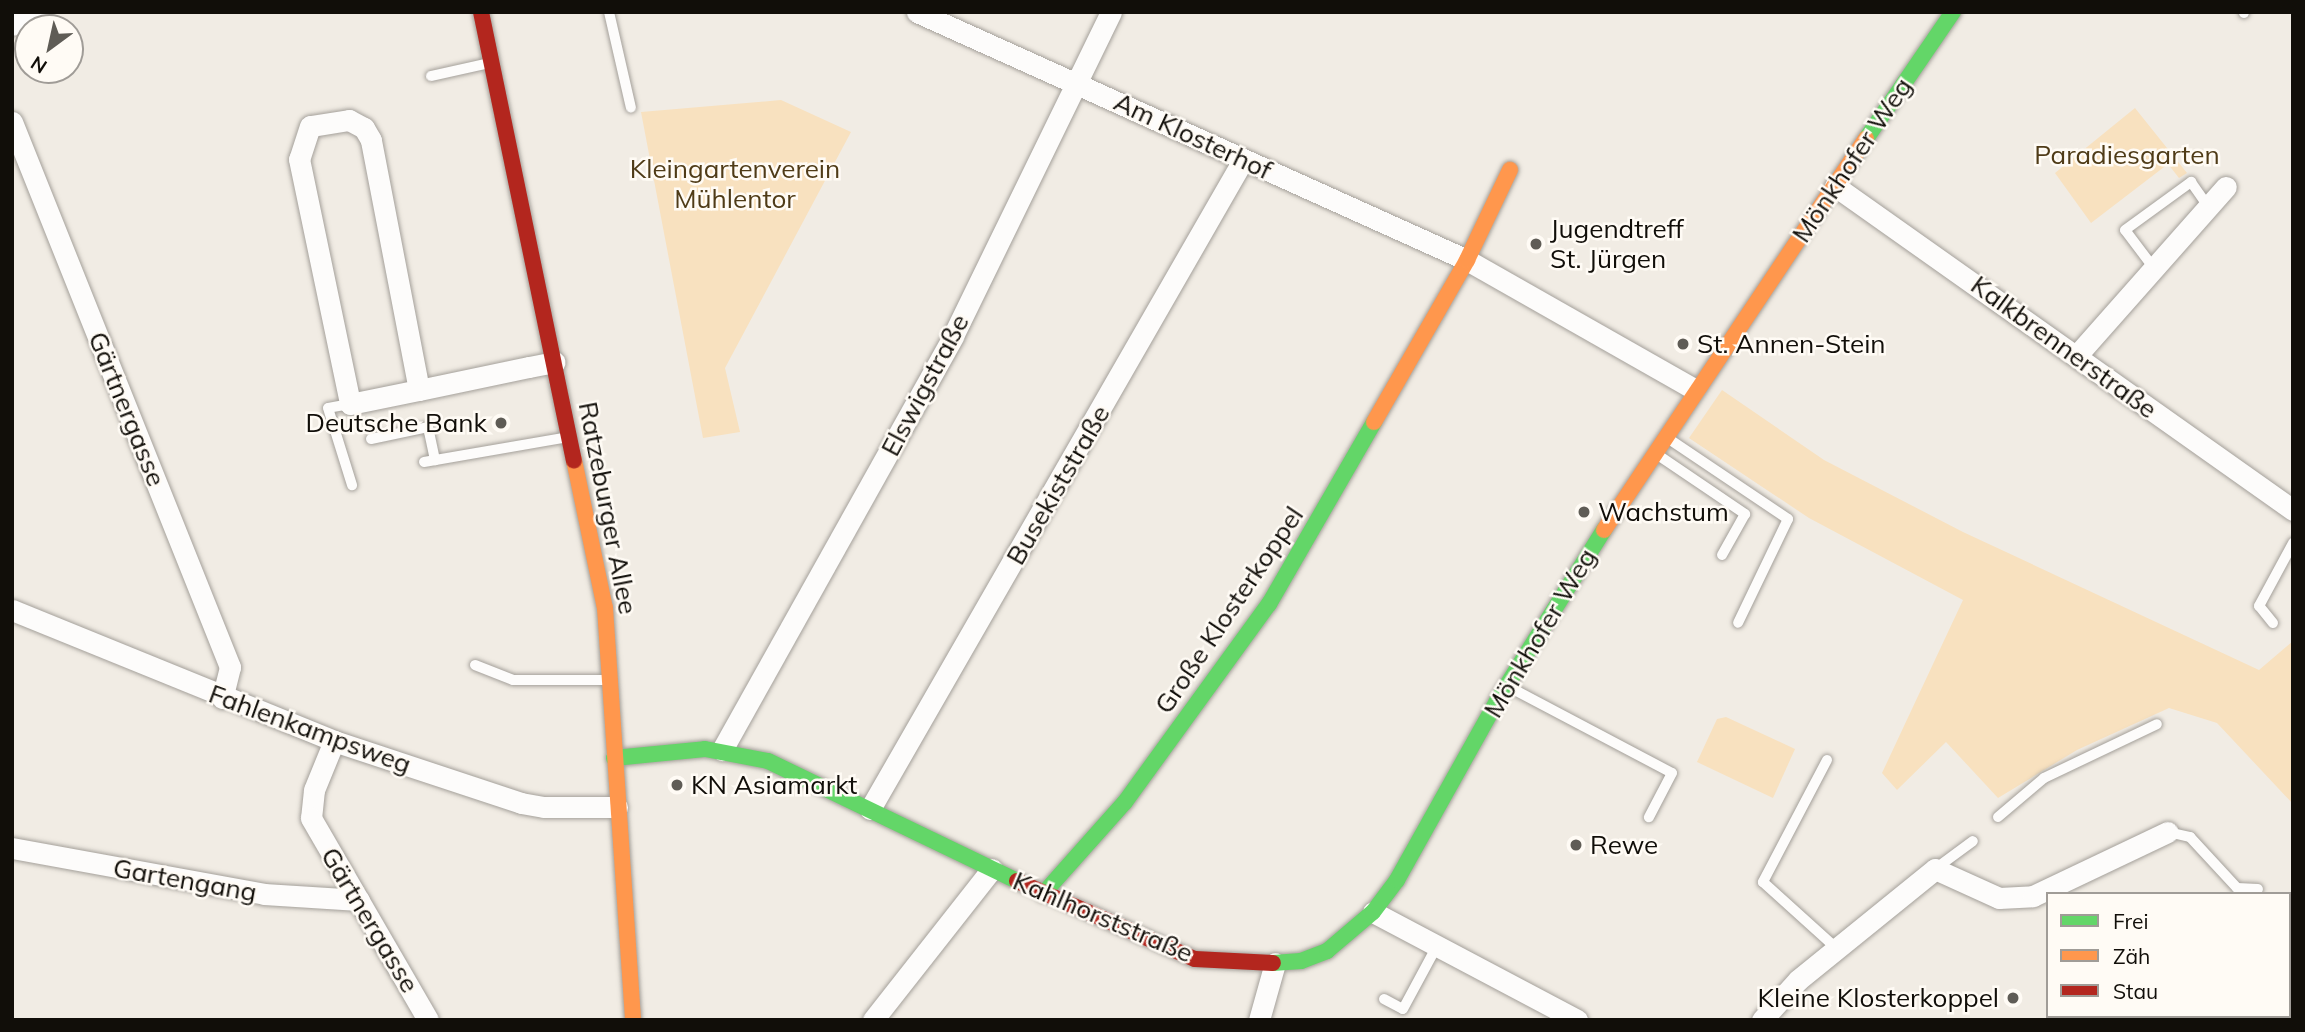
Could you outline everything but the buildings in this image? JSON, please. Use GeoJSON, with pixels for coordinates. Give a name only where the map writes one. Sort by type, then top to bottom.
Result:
{"type":"FeatureCollection","features":[{"type":"Feature","properties":{"kind":"street"},"geometry":{"type":"LineString","coordinates":[[12,25],[40,12]]}},
{"type":"Feature","properties":{"kind":"street","name":"Ratzeburger Allee"},"geometry":{"type":"LineString","coordinates":[[481,12],[605,608],[633,1020]]}},
{"type":"Feature","properties":{"kind":"street","name":"Am Klosterhof"},"geometry":{"type":"LineString","coordinates":[[917,12],[1080,83],[1243,160],[1467,260],[1694,390]]}},
{"type":"Feature","properties":{"kind":"street","name":"Elswigstraße"},"geometry":{"type":"LineString","coordinates":[[722,750],[953,335],[1080,83],[1111,12]]}},
{"type":"Feature","properties":{"kind":"street","name":"Mönkhofer Weg"},"geometry":{"type":"LineString","coordinates":[[1373,912],[1397,880],[1507,685],[1653,452],[1952,12]]}},
{"type":"Feature","properties":{"kind":"street"},"geometry":{"type":"LineString","coordinates":[[419,390],[371,140],[364,128],[349,120],[310,126],[299,159],[350,404],[419,390],[555,362]]}},
{"type":"Feature","properties":{"kind":"street","name":"Gärtnergasse"},"geometry":{"type":"LineString","coordinates":[[12,122],[230,667],[222,698]]}},
{"type":"Feature","properties":{"kind":"street","name":"Busekiststraße"},"geometry":{"type":"LineString","coordinates":[[870,809],[1243,160]]}},
{"type":"Feature","properties":{"kind":"street"},"geometry":{"type":"LineString","coordinates":[[1467,260],[1510,170]]}},
{"type":"Feature","properties":{"kind":"street","name":"Kalkbrennerstraße"},"geometry":{"type":"LineString","coordinates":[[1835,186],[2078,354],[2293,510]]}},
{"type":"Feature","properties":{"kind":"street"},"geometry":{"type":"LineString","coordinates":[[2078,354],[2226,187]]}},
{"type":"Feature","properties":{"kind":"street","name":"Große Klosterkoppel"},"geometry":{"type":"LineString","coordinates":[[1043,894],[1125,802],[1265,611],[1467,260]]}},
{"type":"Feature","properties":{"kind":"street","name":"Fahlenkampsweg"},"geometry":{"type":"LineString","coordinates":[[12,610],[222,698],[334,741],[521,803],[554,808],[617,807]]}},
{"type":"Feature","properties":{"kind":"street","name":"Gärtnergasse"},"geometry":{"type":"LineString","coordinates":[[334,741],[314,790],[311,818],[428,1020]]}},
{"type":"Feature","properties":{"kind":"street","name":"Kahlhorststraße"},"geometry":{"type":"LineString","coordinates":[[614,758],[722,750],[768,761],[1043,894],[1195,959],[1275,963],[1301,961],[1327,951],[1373,912]]}},
{"type":"Feature","properties":{"kind":"street"},"geometry":{"type":"LineString","coordinates":[[1762,1020],[1835,947],[1935,869],[1999,898],[2033,896],[2168,832]]}},
{"type":"Feature","properties":{"kind":"street","name":"Gartengang"},"geometry":{"type":"LineString","coordinates":[[12,848],[264,894],[359,900]]}},
{"type":"Feature","properties":{"kind":"street"},"geometry":{"type":"LineString","coordinates":[[873,1020],[992,869]]}},
{"type":"Feature","properties":{"kind":"street"},"geometry":{"type":"LineString","coordinates":[[1373,912],[1438,944],[1577,1020]]}},
{"type":"Feature","properties":{"kind":"street"},"geometry":{"type":"LineString","coordinates":[[1259,1020],[1275,963]]}},
{"type":"Feature","properties":{"kind":"lane"},"geometry":{"type":"LineString","coordinates":[[609,12],[631,108]]}},
{"type":"Feature","properties":{"kind":"lane"},"geometry":{"type":"LineString","coordinates":[[431,76],[491,62]]}},
{"type":"Feature","properties":{"kind":"lane"},"geometry":{"type":"LineString","coordinates":[[2153,267],[2125,230],[2191,182],[2208,206]]}},
{"type":"Feature","properties":{"kind":"lane"},"geometry":{"type":"LineString","coordinates":[[350,404],[328,408],[352,485]]}},
{"type":"Feature","properties":{"kind":"lane"},"geometry":{"type":"LineString","coordinates":[[371,439],[428,427],[429,461],[570,437]]}},
{"type":"Feature","properties":{"kind":"lane"},"geometry":{"type":"LineString","coordinates":[[1664,436],[1788,519],[1738,623]]}},
{"type":"Feature","properties":{"kind":"lane"},"geometry":{"type":"LineString","coordinates":[[1653,452],[1745,514],[1722,555]]}},
{"type":"Feature","properties":{"kind":"lane"},"geometry":{"type":"LineString","coordinates":[[2273,623],[2259,606],[2293,543]]}},
{"type":"Feature","properties":{"kind":"lane"},"geometry":{"type":"LineString","coordinates":[[475,666],[513,680],[609,680]]}},
{"type":"Feature","properties":{"kind":"lane"},"geometry":{"type":"LineString","coordinates":[[1507,685],[1672,773],[1649,817]]}},
{"type":"Feature","properties":{"kind":"lane"},"geometry":{"type":"LineString","coordinates":[[1998,817],[2044,778],[2157,724]]}},
{"type":"Feature","properties":{"kind":"lane"},"geometry":{"type":"LineString","coordinates":[[1827,760],[1763,882],[1835,947]]}},
{"type":"Feature","properties":{"kind":"lane"},"geometry":{"type":"LineString","coordinates":[[2168,832],[2190,837],[2237,888],[2258,889]]}},
{"type":"Feature","properties":{"kind":"lane"},"geometry":{"type":"LineString","coordinates":[[1935,869],[1973,841]]}},
{"type":"Feature","properties":{"kind":"lane"},"geometry":{"type":"LineString","coordinates":[[1384,999],[1403,1009],[1438,944]]}},
{"type":"Feature","properties":{"kind":"green space","name":"Kleingartenverein Mühlentor"},"geometry":{"type":"Polygon","coordinates":[[[781,100],[851,132],[725,368],[740,432],[703,438],[641,112],[781,100]]]}},
{"type":"Feature","properties":{"kind":"green space","name":"Paradiesgarten"},"geometry":{"type":"Polygon","coordinates":[[[2135,108],[2187,173],[2179,178],[2168,164],[2091,223],[2055,173],[2135,108]]]}},
{"type":"Feature","properties":{"kind":"green space"},"geometry":{"type":"Polygon","coordinates":[[[1722,390],[1824,460],[1963,532],[2259,670],[2293,641],[2293,804],[2217,723],[2169,708],[2077,750],[1998,798],[1946,742],[1897,790],[1882,773],[1963,600],[1809,518],[1689,438],[1722,390]]]}},
{"type":"Feature","properties":{"kind":"green space"},"geometry":{"type":"Polygon","coordinates":[[[1726,717],[1795,749],[1773,798],[1697,762],[1717,719],[1726,717]]]}},
{"type":"Feature","properties":{"kind":"traffic: fast"},"geometry":{"type":"LineString","coordinates":[[1866,139],[1953,12]]}},
{"type":"Feature","properties":{"kind":"traffic: fast"},"geometry":{"type":"LineString","coordinates":[[1043,894],[1125,802],[1269,604],[1374,422]]}},
{"type":"Feature","properties":{"kind":"traffic: fast"},"geometry":{"type":"LineString","coordinates":[[1273,963],[1301,961],[1327,951],[1373,912],[1397,880],[1497,701],[1604,530]]}},
{"type":"Feature","properties":{"kind":"traffic: fast"},"geometry":{"type":"LineString","coordinates":[[614,758],[705,749],[768,761],[1017,881]]}},
{"type":"Feature","properties":{"kind":"traffic: slow"},"geometry":{"type":"LineString","coordinates":[[1604,530],[1866,139]]}},
{"type":"Feature","properties":{"kind":"traffic: slow"},"geometry":{"type":"LineString","coordinates":[[1374,422],[1467,260],[1510,170]]}},
{"type":"Feature","properties":{"kind":"traffic: slow"},"geometry":{"type":"LineString","coordinates":[[574,460],[605,608],[633,1020]]}},
{"type":"Feature","properties":{"kind":"traffic: jam"},"geometry":{"type":"LineString","coordinates":[[481,12],[574,460]]}},
{"type":"Feature","properties":{"kind":"traffic: jam"},"geometry":{"type":"LineString","coordinates":[[1017,881],[1195,959],[1273,963]]}},
{"type":"Feature","properties":{"kind":"place","name":"Jugendtreff St. Jürgen"},"geometry":{"type":"Point","coordinates":[1536,244]}},
{"type":"Feature","properties":{"kind":"place","name":"St. Annen-Stein"},"geometry":{"type":"Point","coordinates":[1683,344]}},
{"type":"Feature","properties":{"kind":"place","name":"Deutsche Bank"},"geometry":{"type":"Point","coordinates":[501,423]}},
{"type":"Feature","properties":{"kind":"place","name":"Wachstum"},"geometry":{"type":"Point","coordinates":[1584,512]}},
{"type":"Feature","properties":{"kind":"place","name":"KN Asiamarkt"},"geometry":{"type":"Point","coordinates":[677,785]}},
{"type":"Feature","properties":{"kind":"place","name":"Rewe"},"geometry":{"type":"Point","coordinates":[1576,845]}},
{"type":"Feature","properties":{"kind":"place","name":"Kleine Klosterkoppel"},"geometry":{"type":"Point","coordinates":[2013,998]}}]}
